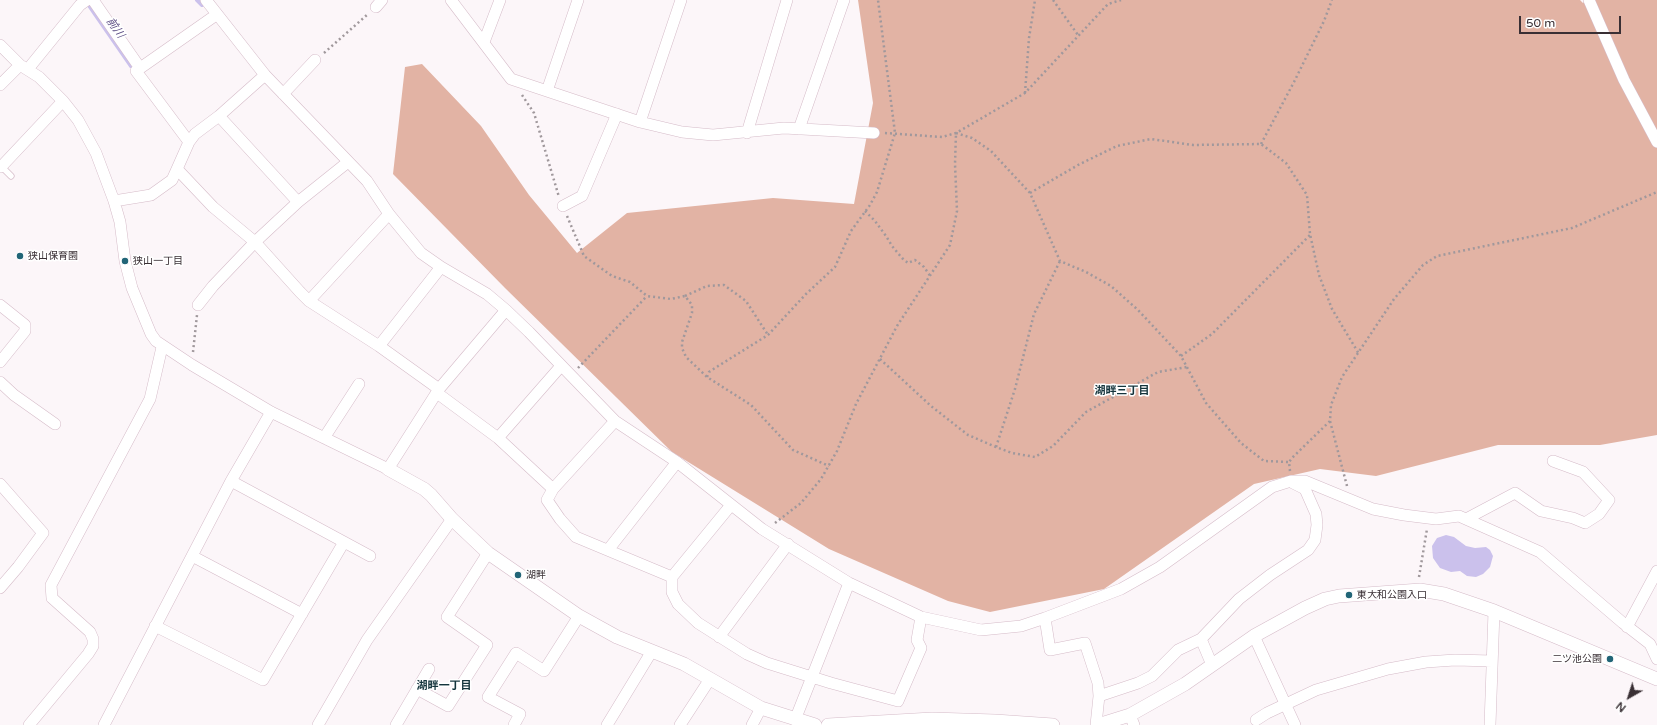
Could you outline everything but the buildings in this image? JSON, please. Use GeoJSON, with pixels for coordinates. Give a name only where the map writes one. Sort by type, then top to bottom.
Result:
{"type":"FeatureCollection","features":[{"type":"Feature","properties":{"kind":"street"},"geometry":{"type":"LineString","coordinates":[[94,0],[140,68]]}},
{"type":"Feature","properties":{"kind":"street"},"geometry":{"type":"LineString","coordinates":[[206,0],[216,15],[265,75],[367,181],[389,214],[421,253],[441,267],[487,294],[506,310],[530,332],[615,421],[677,462],[762,529],[850,583],[921,617],[981,630],[1021,626],[1045,618],[1121,589],[1160,566],[1272,487],[1291,481],[1305,481],[1373,509],[1436,519],[1459,516],[1540,552],[1627,627],[1650,644],[1657,659]]}},
{"type":"Feature","properties":{"kind":"street"},"geometry":{"type":"LineString","coordinates":[[451,0],[511,80],[640,122],[682,132],[705,134],[784,128],[874,134]]}},
{"type":"Feature","properties":{"kind":"street"},"geometry":{"type":"LineString","coordinates":[[484,42],[500,0]]}},
{"type":"Feature","properties":{"kind":"street"},"geometry":{"type":"LineString","coordinates":[[547,91],[578,0]]}},
{"type":"Feature","properties":{"kind":"street"},"geometry":{"type":"LineString","coordinates":[[640,122],[681,0]]}},
{"type":"Feature","properties":{"kind":"street"},"geometry":{"type":"LineString","coordinates":[[747,132],[787,0]]}},
{"type":"Feature","properties":{"kind":"street"},"geometry":{"type":"LineString","coordinates":[[800,129],[844,0]]}},
{"type":"Feature","properties":{"kind":"street"},"geometry":{"type":"LineString","coordinates":[[1588,0],[1624,80],[1657,142]]}},
{"type":"Feature","properties":{"kind":"street"},"geometry":{"type":"LineString","coordinates":[[0,85],[24,67],[83,2]]}},
{"type":"Feature","properties":{"kind":"street"},"geometry":{"type":"LineString","coordinates":[[189,142],[136,71],[216,15]]}},
{"type":"Feature","properties":{"kind":"street"},"geometry":{"type":"LineString","coordinates":[[0,46],[38,77],[63,101],[78,120],[96,153],[114,201],[120,222],[125,261],[132,288],[151,334],[162,346],[271,412],[388,469],[428,492],[452,520],[488,553],[579,616],[617,637],[684,664],[761,708],[794,720],[816,725]]}},
{"type":"Feature","properties":{"kind":"street"},"geometry":{"type":"LineString","coordinates":[[283,94],[315,60]]}},
{"type":"Feature","properties":{"kind":"street"},"geometry":{"type":"LineString","coordinates":[[114,201],[152,195],[172,180],[189,142],[195,134],[219,116],[265,75]]}},
{"type":"Feature","properties":{"kind":"street"},"geometry":{"type":"LineString","coordinates":[[1,166],[63,101]]}},
{"type":"Feature","properties":{"kind":"street"},"geometry":{"type":"LineString","coordinates":[[563,206],[582,196],[617,114]]}},
{"type":"Feature","properties":{"kind":"street"},"geometry":{"type":"LineString","coordinates":[[219,116],[298,202]]}},
{"type":"Feature","properties":{"kind":"street"},"geometry":{"type":"LineString","coordinates":[[198,305],[213,286],[255,242],[298,202],[348,162]]}},
{"type":"Feature","properties":{"kind":"street"},"geometry":{"type":"LineString","coordinates":[[177,169],[214,207],[255,242],[309,301],[380,346],[498,438],[553,489]]}},
{"type":"Feature","properties":{"kind":"street"},"geometry":{"type":"LineString","coordinates":[[309,301],[389,214]]}},
{"type":"Feature","properties":{"kind":"street"},"geometry":{"type":"LineString","coordinates":[[380,346],[441,267]]}},
{"type":"Feature","properties":{"kind":"street"},"geometry":{"type":"LineString","coordinates":[[0,305],[25,325],[25,331],[0,362]]}},
{"type":"Feature","properties":{"kind":"street"},"geometry":{"type":"LineString","coordinates":[[388,469],[438,391],[506,310]]}},
{"type":"Feature","properties":{"kind":"street"},"geometry":{"type":"LineString","coordinates":[[29,725],[93,646],[93,639],[90,632],[52,598],[50,585],[150,399],[162,346]]}},
{"type":"Feature","properties":{"kind":"street"},"geometry":{"type":"LineString","coordinates":[[498,438],[561,366]]}},
{"type":"Feature","properties":{"kind":"street"},"geometry":{"type":"LineString","coordinates":[[0,382],[14,395],[55,424]]}},
{"type":"Feature","properties":{"kind":"street"},"geometry":{"type":"LineString","coordinates":[[324,438],[359,384]]}},
{"type":"Feature","properties":{"kind":"street"},"geometry":{"type":"LineString","coordinates":[[104,725],[231,481],[271,412]]}},
{"type":"Feature","properties":{"kind":"street"},"geometry":{"type":"LineString","coordinates":[[615,421],[553,489],[547,500],[560,520],[576,536],[672,577]]}},
{"type":"Feature","properties":{"kind":"street"},"geometry":{"type":"LineString","coordinates":[[1466,519],[1515,493],[1541,511],[1573,518],[1585,523],[1599,514],[1609,500],[1583,472],[1553,461]]}},
{"type":"Feature","properties":{"kind":"street"},"geometry":{"type":"LineString","coordinates":[[608,550],[677,462]]}},
{"type":"Feature","properties":{"kind":"street"},"geometry":{"type":"LineString","coordinates":[[231,481],[370,556]]}},
{"type":"Feature","properties":{"kind":"street"},"geometry":{"type":"LineString","coordinates":[[1099,696],[1138,683],[1152,676],[1178,650],[1201,639],[1239,599],[1270,575],[1308,550],[1315,540],[1317,525],[1316,514],[1305,489],[1291,481]]}},
{"type":"Feature","properties":{"kind":"street"},"geometry":{"type":"LineString","coordinates":[[0,484],[43,533],[18,567],[0,588]]}},
{"type":"Feature","properties":{"kind":"street"},"geometry":{"type":"LineString","coordinates":[[731,505],[672,577],[672,592],[678,604],[698,623],[719,637],[754,657],[831,683],[898,700],[914,668],[921,648],[917,640],[921,617]]}},
{"type":"Feature","properties":{"kind":"street"},"geometry":{"type":"LineString","coordinates":[[318,725],[367,640],[452,520]]}},
{"type":"Feature","properties":{"kind":"street"},"geometry":{"type":"LineString","coordinates":[[155,626],[263,680],[344,542]]}},
{"type":"Feature","properties":{"kind":"street"},"geometry":{"type":"LineString","coordinates":[[719,637],[788,544]]}},
{"type":"Feature","properties":{"kind":"street"},"geometry":{"type":"LineString","coordinates":[[417,689],[448,706],[488,645],[447,617],[488,553]]}},
{"type":"Feature","properties":{"kind":"street"},"geometry":{"type":"LineString","coordinates":[[192,556],[302,614]]}},
{"type":"Feature","properties":{"kind":"street"},"geometry":{"type":"LineString","coordinates":[[1627,627],[1657,571]]}},
{"type":"Feature","properties":{"kind":"street"},"geometry":{"type":"LineString","coordinates":[[794,720],[850,583]]}},
{"type":"Feature","properties":{"kind":"street"},"geometry":{"type":"LineString","coordinates":[[1045,618],[1050,650],[1085,642],[1098,683],[1099,696],[1097,725],[1132,720],[1254,636],[1305,608],[1338,596],[1420,590],[1444,594],[1494,611],[1657,679]]}},
{"type":"Feature","properties":{"kind":"street"},"geometry":{"type":"LineString","coordinates":[[1490,725],[1494,611]]}},
{"type":"Feature","properties":{"kind":"street"},"geometry":{"type":"LineString","coordinates":[[514,725],[520,714],[488,697],[516,653],[544,671],[579,616]]}},
{"type":"Feature","properties":{"kind":"street"},"geometry":{"type":"LineString","coordinates":[[1254,636],[1295,725]]}},
{"type":"Feature","properties":{"kind":"street"},"geometry":{"type":"LineString","coordinates":[[1201,639],[1212,665]]}},
{"type":"Feature","properties":{"kind":"street"},"geometry":{"type":"LineString","coordinates":[[607,725],[652,652]]}},
{"type":"Feature","properties":{"kind":"street"},"geometry":{"type":"LineString","coordinates":[[1256,720],[1285,704],[1316,690],[1388,668],[1426,662],[1455,660],[1492,661]]}},
{"type":"Feature","properties":{"kind":"street"},"geometry":{"type":"LineString","coordinates":[[396,725],[429,669]]}},
{"type":"Feature","properties":{"kind":"street"},"geometry":{"type":"LineString","coordinates":[[680,725],[710,679]]}},
{"type":"Feature","properties":{"kind":"street"},"geometry":{"type":"LineString","coordinates":[[752,725],[761,708]]}},
{"type":"Feature","properties":{"kind":"street"},"geometry":{"type":"LineString","coordinates":[[828,725],[932,719],[1054,725]]}},
{"type":"Feature","properties":{"kind":"lane"},"geometry":{"type":"LineString","coordinates":[[1,166],[11,176]]}},
{"type":"Feature","properties":{"kind":"path"},"geometry":{"type":"LineString","coordinates":[[707,377],[709,372],[768,335],[806,294],[835,267],[851,231],[877,192],[895,133],[878,0]]}},
{"type":"Feature","properties":{"kind":"path"},"geometry":{"type":"LineString","coordinates":[[1025,93],[1028,38],[1035,0]]}},
{"type":"Feature","properties":{"kind":"path"},"geometry":{"type":"LineString","coordinates":[[1053,0],[1078,35]]}},
{"type":"Feature","properties":{"kind":"path"},"geometry":{"type":"LineString","coordinates":[[874,134],[895,133],[942,137],[956,133],[1025,93],[1039,80],[1078,35],[1108,4],[1121,0]]}},
{"type":"Feature","properties":{"kind":"path"},"geometry":{"type":"LineString","coordinates":[[1261,144],[1294,82],[1332,0]]}},
{"type":"Feature","properties":{"kind":"path"},"geometry":{"type":"LineString","coordinates":[[315,60],[379,3]]}},
{"type":"Feature","properties":{"kind":"path"},"geometry":{"type":"LineString","coordinates":[[511,80],[534,113],[556,191],[571,230],[584,256],[612,276],[630,282],[647,296],[671,299],[685,296],[707,286],[724,285],[746,301],[768,335]]}},
{"type":"Feature","properties":{"kind":"path"},"geometry":{"type":"LineString","coordinates":[[956,133],[972,138],[991,151],[1030,193],[1060,261],[1086,272],[1111,286],[1138,310],[1181,356],[1206,402],[1240,442],[1264,461],[1289,462]]}},
{"type":"Feature","properties":{"kind":"path"},"geometry":{"type":"LineString","coordinates":[[779,521],[801,503],[821,479],[837,451],[856,404],[898,326],[931,277],[950,245],[958,211],[956,133]]}},
{"type":"Feature","properties":{"kind":"path"},"geometry":{"type":"LineString","coordinates":[[1030,193],[1078,165],[1117,146],[1151,139],[1193,144],[1261,144],[1286,163],[1307,195],[1310,234],[1319,275],[1332,309],[1358,354]]}},
{"type":"Feature","properties":{"kind":"path"},"geometry":{"type":"LineString","coordinates":[[1350,499],[1330,420],[1330,405],[1342,377],[1394,299],[1423,265],[1436,256],[1572,228],[1657,192]]}},
{"type":"Feature","properties":{"kind":"path"},"geometry":{"type":"LineString","coordinates":[[865,211],[875,220],[892,246],[902,258],[908,262],[915,260],[924,267],[931,277]]}},
{"type":"Feature","properties":{"kind":"path"},"geometry":{"type":"LineString","coordinates":[[1181,356],[1212,334],[1310,234]]}},
{"type":"Feature","properties":{"kind":"path"},"geometry":{"type":"LineString","coordinates":[[996,447],[1015,389],[1034,314],[1060,261]]}},
{"type":"Feature","properties":{"kind":"path"},"geometry":{"type":"LineString","coordinates":[[584,362],[647,296]]}},
{"type":"Feature","properties":{"kind":"path"},"geometry":{"type":"LineString","coordinates":[[685,296],[692,305],[692,313],[683,337],[682,348],[686,357],[707,377],[751,405],[792,450],[829,466]]}},
{"type":"Feature","properties":{"kind":"path"},"geometry":{"type":"LineString","coordinates":[[192,365],[198,305]]}},
{"type":"Feature","properties":{"kind":"path"},"geometry":{"type":"LineString","coordinates":[[880,359],[931,406],[968,435],[1012,453],[1035,457],[1053,446],[1086,412],[1158,372],[1187,367]]}},
{"type":"Feature","properties":{"kind":"path"},"geometry":{"type":"LineString","coordinates":[[1293,457],[1330,420]]}},
{"type":"Feature","properties":{"kind":"path"},"geometry":{"type":"LineString","coordinates":[[1419,580],[1428,518]]}},
{"type":"Feature","properties":{"kind":"shaded area"},"geometry":{"type":"Polygon","coordinates":[[[858,0],[1580,0],[1583,3],[1586,0],[1657,0],[1657,435],[1600,445],[1498,445],[1376,476],[1320,469],[1254,484],[1104,589],[990,612],[948,601],[829,549],[672,452],[505,288],[393,174],[405,67],[422,64],[481,126],[529,195],[577,253],[627,213],[773,198],[854,204],[873,103],[858,0]]]}},
{"type":"Feature","properties":{"kind":"shaded area"},"geometry":{"type":"Polygon","coordinates":[[[1446,535],[1454,537],[1466,546],[1475,548],[1486,547],[1490,550],[1493,556],[1490,567],[1483,574],[1476,577],[1467,576],[1460,571],[1451,572],[1440,568],[1433,558],[1432,546],[1437,538],[1446,535]]]}},
{"type":"Feature","properties":{"kind":"waterway","name":"前川"},"geometry":{"type":"LineString","coordinates":[[197,0],[202,5]]}},
{"type":"Feature","properties":{"kind":"waterway","name":"前川"},"geometry":{"type":"LineString","coordinates":[[86,1],[131,66]]}},
{"type":"Feature","properties":{"kind":"place","name":"狭山保育園"},"geometry":{"type":"Point","coordinates":[20,256]}},
{"type":"Feature","properties":{"kind":"place","name":"狭山一丁目"},"geometry":{"type":"Point","coordinates":[125,261]}},
{"type":"Feature","properties":{"kind":"place","name":"湖畔"},"geometry":{"type":"Point","coordinates":[518,575]}},
{"type":"Feature","properties":{"kind":"place","name":"東大和公園入口"},"geometry":{"type":"Point","coordinates":[1349,595]}},
{"type":"Feature","properties":{"kind":"place","name":"二ツ池公園"},"geometry":{"type":"Point","coordinates":[1610,659]}},
{"type":"Feature","properties":{"kind":"district","name":"湖畔三丁目"},"geometry":{"type":"Point","coordinates":[1122,391]}},
{"type":"Feature","properties":{"kind":"district","name":"湖畔一丁目"},"geometry":{"type":"Point","coordinates":[444,686]}}]}
